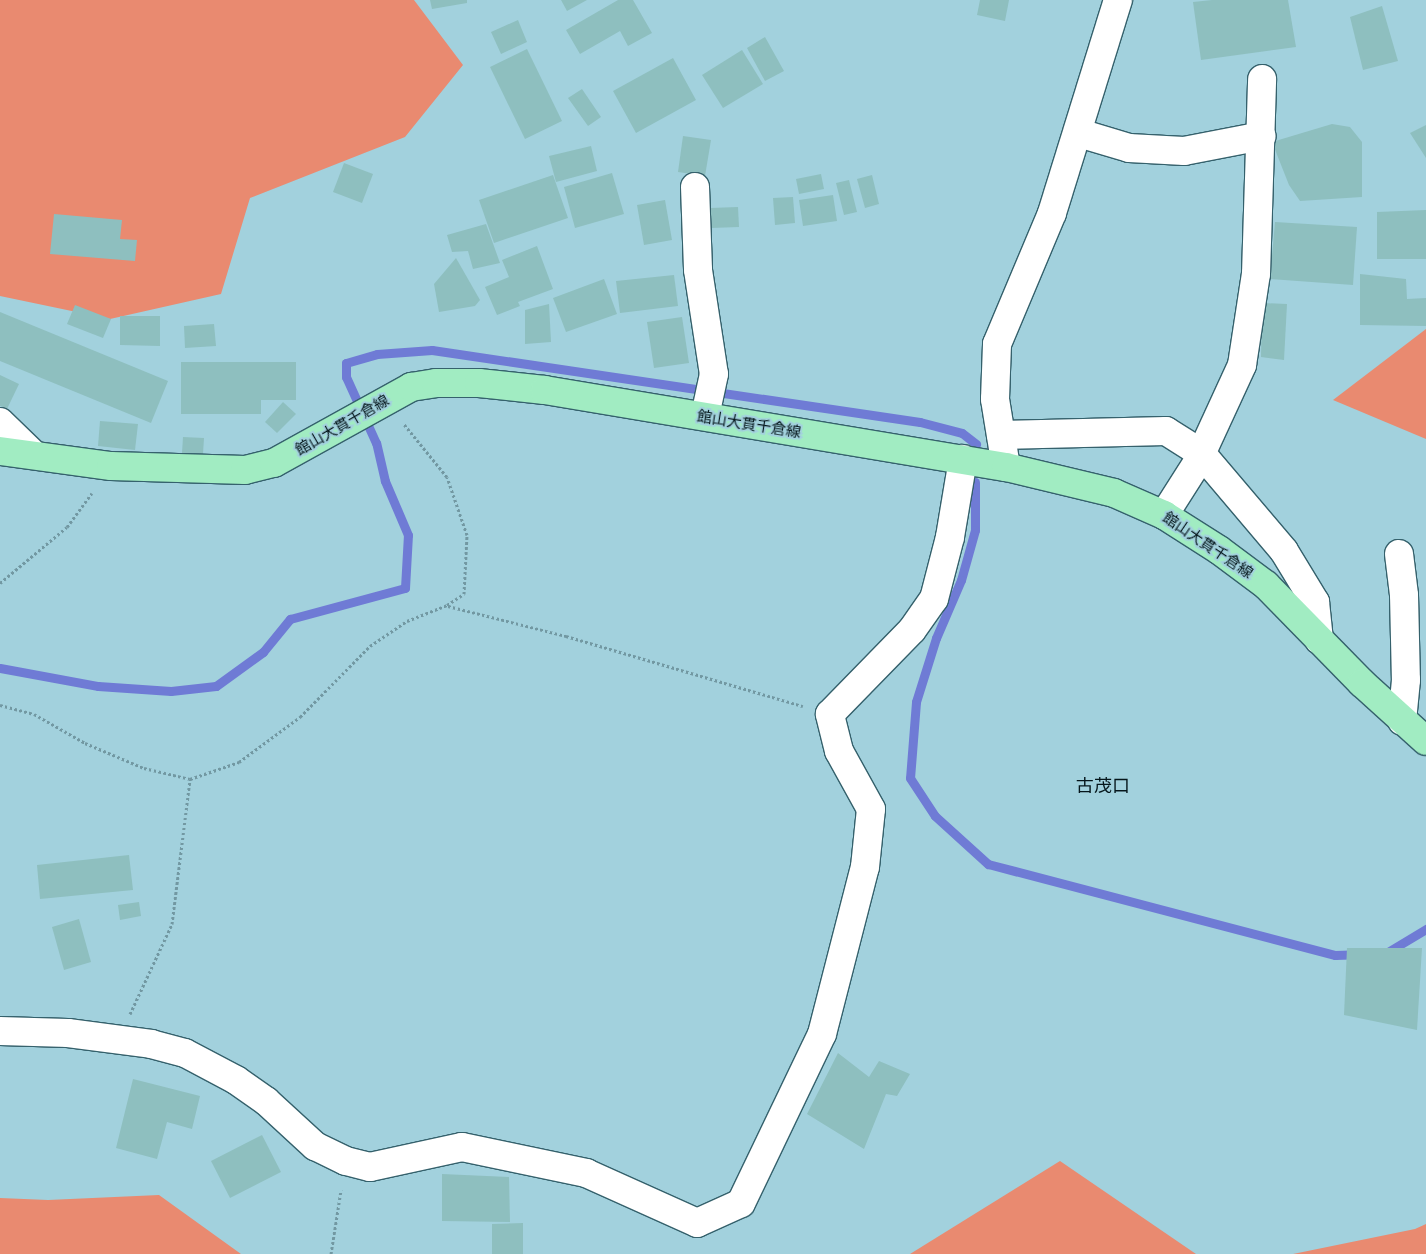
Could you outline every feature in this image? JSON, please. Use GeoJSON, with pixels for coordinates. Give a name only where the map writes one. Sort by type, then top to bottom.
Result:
{"type":"FeatureCollection","features":[{"type":"Feature","properties":{"kind":"main road","name":"館山大貫千倉線"},"geometry":{"type":"LineString","coordinates":[[0,451],[34,454],[111,466],[245,470],[274,463],[411,387],[480,383],[545,390],[1006,467],[1114,493],[1164,515],[1266,585],[1402,721],[1426,741]]}},
{"type":"Feature","properties":{"kind":"street"},"geometry":{"type":"LineString","coordinates":[[1006,467],[995,399],[997,344],[1052,213],[1079,133],[1118,0]]}},
{"type":"Feature","properties":{"kind":"street"},"geometry":{"type":"LineString","coordinates":[[1164,515],[1202,453],[1242,365],[1256,274],[1262,136],[1262,79]]}},
{"type":"Feature","properties":{"kind":"street"},"geometry":{"type":"LineString","coordinates":[[1079,133],[1129,148],[1184,151],[1262,136]]}},
{"type":"Feature","properties":{"kind":"street"},"geometry":{"type":"LineString","coordinates":[[695,187],[698,270],[714,374],[705,416]]}},
{"type":"Feature","properties":{"kind":"street"},"geometry":{"type":"LineString","coordinates":[[0,422],[34,454]]}},
{"type":"Feature","properties":{"kind":"street"},"geometry":{"type":"LineString","coordinates":[[1001,435],[1166,431],[1202,453],[1284,551],[1315,602],[1319,640]]}},
{"type":"Feature","properties":{"kind":"street"},"geometry":{"type":"LineString","coordinates":[[0,1031],[68,1033],[120,1040],[185,1053],[236,1080],[266,1101],[315,1146],[346,1161],[370,1167],[462,1147],[586,1173],[696,1223],[741,1203],[822,1034],[865,867],[871,809],[839,751],[830,714],[912,630],[934,599],[950,537],[963,459]]}},
{"type":"Feature","properties":{"kind":"street"},"geometry":{"type":"LineString","coordinates":[[1400,554],[1404,595],[1406,680],[1402,721]]}},
{"type":"Feature","properties":{"kind":"path"},"geometry":{"type":"LineString","coordinates":[[0,706],[34,714],[85,743],[144,768],[190,779],[239,762],[300,717],[370,646],[407,621],[447,606],[464,594],[467,535],[446,477],[381,402]]}},
{"type":"Feature","properties":{"kind":"path"},"geometry":{"type":"LineString","coordinates":[[0,583],[67,528],[111,466]]}},
{"type":"Feature","properties":{"kind":"path"},"geometry":{"type":"LineString","coordinates":[[447,606],[566,636],[830,714]]}},
{"type":"Feature","properties":{"kind":"path"},"geometry":{"type":"LineString","coordinates":[[120,1040],[172,924],[190,779]]}},
{"type":"Feature","properties":{"kind":"path"},"geometry":{"type":"LineString","coordinates":[[331,1254],[346,1161]]}},
{"type":"Feature","properties":{"kind":"shaded area"},"geometry":{"type":"Polygon","coordinates":[[[0,0],[414,0],[463,65],[405,137],[250,198],[221,294],[110,319],[0,296],[0,0]]]}},
{"type":"Feature","properties":{"kind":"shaded area"},"geometry":{"type":"Polygon","coordinates":[[[1426,329],[1426,439],[1333,400],[1426,329]]]}},
{"type":"Feature","properties":{"kind":"shaded area"},"geometry":{"type":"Polygon","coordinates":[[[1060,1161],[1196,1254],[910,1254],[1060,1161]]]}},
{"type":"Feature","properties":{"kind":"shaded area"},"geometry":{"type":"Polygon","coordinates":[[[159,1195],[241,1254],[0,1254],[0,1198],[48,1200],[159,1195]]]}},
{"type":"Feature","properties":{"kind":"shaded area"},"geometry":{"type":"Polygon","coordinates":[[[1426,1224],[1426,1254],[1293,1254],[1415,1229],[1426,1224]]]}},
{"type":"Feature","properties":{"kind":"building"},"geometry":{"type":"Polygon","coordinates":[[[430,0],[467,0],[467,3],[432,9],[430,0]]]}},
{"type":"Feature","properties":{"kind":"building"},"geometry":{"type":"Polygon","coordinates":[[[561,0],[587,0],[567,11],[561,0]]]}},
{"type":"Feature","properties":{"kind":"building"},"geometry":{"type":"Polygon","coordinates":[[[618,0],[633,0],[652,33],[628,46],[620,31],[580,54],[566,30],[618,0]]]}},
{"type":"Feature","properties":{"kind":"building"},"geometry":{"type":"Polygon","coordinates":[[[980,0],[1009,0],[1005,21],[977,15],[980,0]]]}},
{"type":"Feature","properties":{"kind":"building"},"geometry":{"type":"Polygon","coordinates":[[[1212,0],[1288,0],[1296,47],[1201,60],[1193,2],[1212,0]]]}},
{"type":"Feature","properties":{"kind":"building"},"geometry":{"type":"Polygon","coordinates":[[[1382,6],[1398,61],[1363,70],[1350,17],[1382,6]]]}},
{"type":"Feature","properties":{"kind":"building"},"geometry":{"type":"Polygon","coordinates":[[[518,20],[527,42],[501,54],[491,32],[518,20]]]}},
{"type":"Feature","properties":{"kind":"building"},"geometry":{"type":"Polygon","coordinates":[[[765,37],[784,71],[765,81],[747,48],[765,37]]]}},
{"type":"Feature","properties":{"kind":"building"},"geometry":{"type":"Polygon","coordinates":[[[527,49],[562,121],[525,139],[490,67],[527,49]]]}},
{"type":"Feature","properties":{"kind":"building"},"geometry":{"type":"Polygon","coordinates":[[[742,50],[763,84],[723,108],[702,75],[742,50]]]}},
{"type":"Feature","properties":{"kind":"building"},"geometry":{"type":"Polygon","coordinates":[[[673,58],[696,100],[636,133],[613,91],[673,58]]]}},
{"type":"Feature","properties":{"kind":"building"},"geometry":{"type":"Polygon","coordinates":[[[582,89],[601,117],[588,126],[568,98],[582,89]]]}},
{"type":"Feature","properties":{"kind":"building"},"geometry":{"type":"Polygon","coordinates":[[[1332,124],[1350,127],[1362,142],[1362,197],[1300,201],[1289,185],[1272,142],[1332,124]]]}},
{"type":"Feature","properties":{"kind":"building"},"geometry":{"type":"Polygon","coordinates":[[[1426,125],[1426,158],[1410,133],[1426,125]]]}},
{"type":"Feature","properties":{"kind":"building"},"geometry":{"type":"Polygon","coordinates":[[[683,136],[711,140],[705,176],[678,172],[683,136]]]}},
{"type":"Feature","properties":{"kind":"building"},"geometry":{"type":"Polygon","coordinates":[[[591,146],[597,171],[556,182],[549,156],[591,146]]]}},
{"type":"Feature","properties":{"kind":"building"},"geometry":{"type":"Polygon","coordinates":[[[344,163],[373,174],[362,203],[333,192],[344,163]]]}},
{"type":"Feature","properties":{"kind":"building"},"geometry":{"type":"Polygon","coordinates":[[[612,173],[624,214],[575,228],[564,187],[612,173]]]}},
{"type":"Feature","properties":{"kind":"building"},"geometry":{"type":"Polygon","coordinates":[[[821,174],[824,189],[799,194],[796,179],[821,174]]]}},
{"type":"Feature","properties":{"kind":"building"},"geometry":{"type":"Polygon","coordinates":[[[553,175],[568,218],[494,243],[479,200],[553,175]]]}},
{"type":"Feature","properties":{"kind":"building"},"geometry":{"type":"Polygon","coordinates":[[[872,175],[879,204],[865,208],[857,179],[872,175]]]}},
{"type":"Feature","properties":{"kind":"building"},"geometry":{"type":"Polygon","coordinates":[[[849,180],[857,212],[844,215],[836,183],[849,180]]]}},
{"type":"Feature","properties":{"kind":"building"},"geometry":{"type":"Polygon","coordinates":[[[833,195],[837,221],[803,226],[799,200],[833,195]]]}},
{"type":"Feature","properties":{"kind":"building"},"geometry":{"type":"Polygon","coordinates":[[[793,197],[795,223],[775,225],[773,198],[793,197]]]}},
{"type":"Feature","properties":{"kind":"building"},"geometry":{"type":"Polygon","coordinates":[[[665,200],[672,240],[644,245],[637,205],[665,200]]]}},
{"type":"Feature","properties":{"kind":"building"},"geometry":{"type":"Polygon","coordinates":[[[738,207],[739,227],[711,228],[710,208],[738,207]]]}},
{"type":"Feature","properties":{"kind":"building"},"geometry":{"type":"Polygon","coordinates":[[[1426,210],[1426,259],[1377,259],[1377,212],[1426,210]]]}},
{"type":"Feature","properties":{"kind":"building"},"geometry":{"type":"Polygon","coordinates":[[[54,214],[122,220],[120,239],[137,240],[135,261],[50,254],[54,214]]]}},
{"type":"Feature","properties":{"kind":"building"},"geometry":{"type":"Polygon","coordinates":[[[1275,222],[1357,227],[1353,285],[1270,279],[1275,222]]]}},
{"type":"Feature","properties":{"kind":"building"},"geometry":{"type":"Polygon","coordinates":[[[486,224],[500,263],[473,269],[468,251],[452,252],[447,235],[486,224]]]}},
{"type":"Feature","properties":{"kind":"building"},"geometry":{"type":"Polygon","coordinates":[[[537,246],[553,289],[518,302],[520,306],[497,315],[485,287],[509,277],[502,260],[537,246]]]}},
{"type":"Feature","properties":{"kind":"building"},"geometry":{"type":"Polygon","coordinates":[[[456,258],[480,300],[475,306],[439,312],[434,284],[456,258]]]}},
{"type":"Feature","properties":{"kind":"building"},"geometry":{"type":"Polygon","coordinates":[[[1360,274],[1406,279],[1407,299],[1426,298],[1426,326],[1360,325],[1360,274]]]}},
{"type":"Feature","properties":{"kind":"building"},"geometry":{"type":"Polygon","coordinates":[[[674,275],[678,306],[620,313],[616,281],[674,275]]]}},
{"type":"Feature","properties":{"kind":"building"},"geometry":{"type":"Polygon","coordinates":[[[604,279],[617,314],[566,332],[553,298],[604,279]]]}},
{"type":"Feature","properties":{"kind":"building"},"geometry":{"type":"Polygon","coordinates":[[[1262,303],[1287,304],[1284,360],[1261,357],[1262,303]]]}},
{"type":"Feature","properties":{"kind":"building"},"geometry":{"type":"Polygon","coordinates":[[[549,304],[551,342],[525,344],[525,310],[549,304]]]}},
{"type":"Feature","properties":{"kind":"building"},"geometry":{"type":"Polygon","coordinates":[[[75,305],[111,319],[103,338],[67,324],[75,305]]]}},
{"type":"Feature","properties":{"kind":"building"},"geometry":{"type":"Polygon","coordinates":[[[0,312],[168,381],[151,423],[0,361],[0,312]]]}},
{"type":"Feature","properties":{"kind":"building"},"geometry":{"type":"Polygon","coordinates":[[[120,316],[160,316],[160,346],[120,345],[120,316]]]}},
{"type":"Feature","properties":{"kind":"building"},"geometry":{"type":"Polygon","coordinates":[[[682,317],[689,363],[654,368],[647,322],[682,317]]]}},
{"type":"Feature","properties":{"kind":"building"},"geometry":{"type":"Polygon","coordinates":[[[214,324],[216,346],[185,348],[184,326],[214,324]]]}},
{"type":"Feature","properties":{"kind":"building"},"geometry":{"type":"Polygon","coordinates":[[[181,362],[296,362],[296,400],[261,400],[261,414],[181,414],[181,362]]]}},
{"type":"Feature","properties":{"kind":"building"},"geometry":{"type":"Polygon","coordinates":[[[0,375],[19,384],[7,409],[0,406],[0,375]]]}},
{"type":"Feature","properties":{"kind":"building"},"geometry":{"type":"Polygon","coordinates":[[[283,402],[296,414],[277,433],[265,422],[283,402]]]}},
{"type":"Feature","properties":{"kind":"building"},"geometry":{"type":"Polygon","coordinates":[[[100,421],[138,424],[135,450],[98,446],[100,421]]]}},
{"type":"Feature","properties":{"kind":"building"},"geometry":{"type":"Polygon","coordinates":[[[183,437],[204,438],[203,454],[182,453],[183,437]]]}},
{"type":"Feature","properties":{"kind":"building"},"geometry":{"type":"Polygon","coordinates":[[[129,855],[133,890],[40,899],[37,865],[129,855]]]}},
{"type":"Feature","properties":{"kind":"building"},"geometry":{"type":"Polygon","coordinates":[[[139,902],[141,916],[120,920],[118,905],[139,902]]]}},
{"type":"Feature","properties":{"kind":"building"},"geometry":{"type":"Polygon","coordinates":[[[79,919],[91,962],[64,970],[52,927],[79,919]]]}},
{"type":"Feature","properties":{"kind":"building"},"geometry":{"type":"Polygon","coordinates":[[[1347,948],[1422,948],[1417,1030],[1344,1015],[1347,948]]]}},
{"type":"Feature","properties":{"kind":"building"},"geometry":{"type":"Polygon","coordinates":[[[838,1053],[869,1077],[879,1061],[910,1074],[897,1096],[886,1094],[864,1149],[807,1114],[838,1053]]]}},
{"type":"Feature","properties":{"kind":"building"},"geometry":{"type":"Polygon","coordinates":[[[133,1079],[200,1096],[192,1129],[167,1122],[157,1159],[116,1148],[133,1079]]]}},
{"type":"Feature","properties":{"kind":"building"},"geometry":{"type":"Polygon","coordinates":[[[262,1135],[281,1172],[230,1198],[211,1161],[262,1135]]]}},
{"type":"Feature","properties":{"kind":"building"},"geometry":{"type":"Polygon","coordinates":[[[442,1174],[509,1177],[510,1222],[442,1221],[442,1174]]]}},
{"type":"Feature","properties":{"kind":"building"},"geometry":{"type":"Polygon","coordinates":[[[523,1223],[523,1254],[492,1254],[492,1224],[523,1223]]]}},
{"type":"Feature","properties":{"kind":"waterway"},"geometry":{"type":"LineString","coordinates":[[0,668],[98,686],[171,691],[216,686],[263,652],[290,619],[405,588],[408,535],[385,481],[376,443],[346,377],[346,363],[377,354],[432,350],[920,422],[962,433],[976,444]]}},
{"type":"Feature","properties":{"kind":"waterway"},"geometry":{"type":"LineString","coordinates":[[975,482],[975,530],[961,580],[936,638],[916,702],[910,778],[935,816],[988,864],[1335,955],[1358,954]]}},
{"type":"Feature","properties":{"kind":"waterway"},"geometry":{"type":"LineString","coordinates":[[1386,953],[1426,929]]}},
{"type":"Feature","properties":{"kind":"district","name":"古茂口"},"geometry":{"type":"Point","coordinates":[1103,786]}}]}
